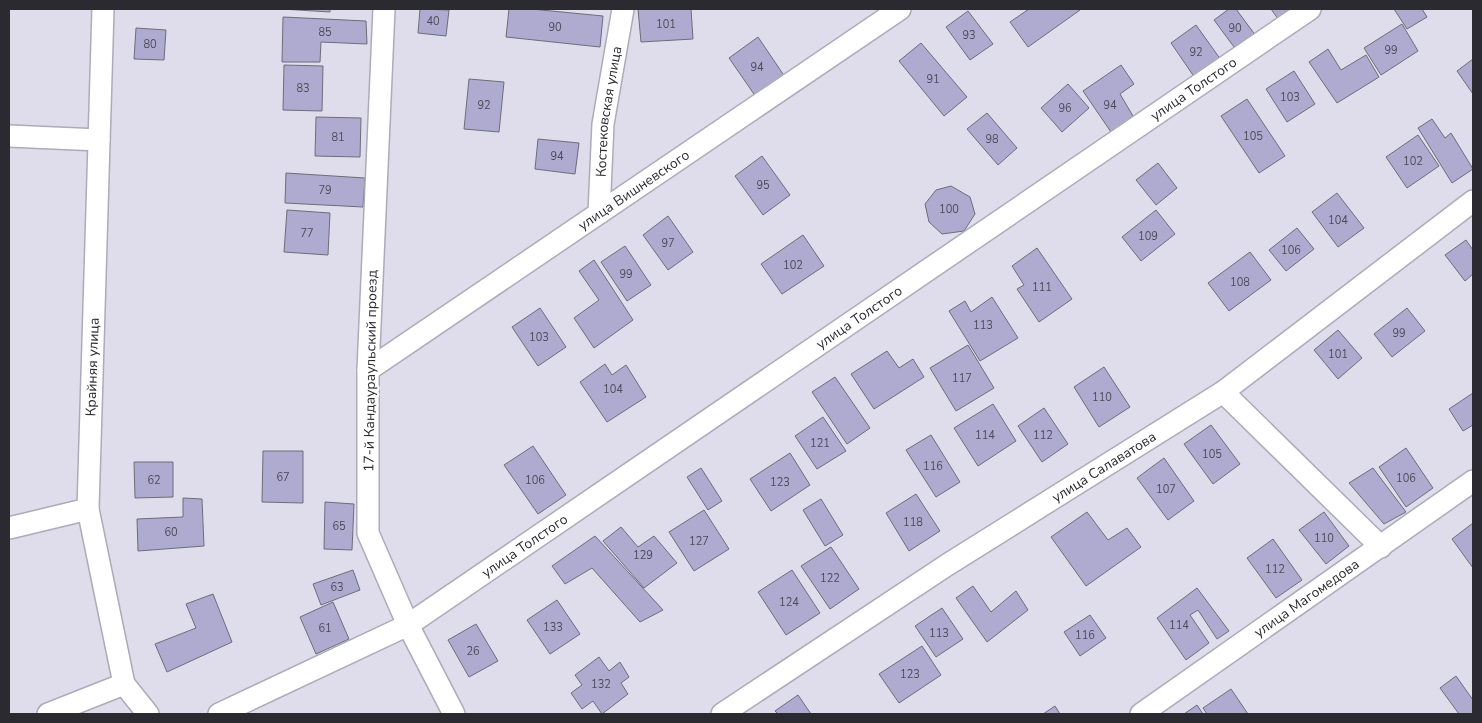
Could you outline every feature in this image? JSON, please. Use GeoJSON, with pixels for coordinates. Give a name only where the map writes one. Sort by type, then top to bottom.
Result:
{"type":"FeatureCollection","features":[{"type":"Feature","properties":{"kind":"street","name":"Крайняя улица"},"geometry":{"type":"LineString","coordinates":[[103,9],[88,509],[124,684],[148,714]]}},
{"type":"Feature","properties":{"kind":"street","name":"17-й Кандаураульский проезд"},"geometry":{"type":"LineString","coordinates":[[384,9],[368,370],[368,533],[408,625],[454,714]]}},
{"type":"Feature","properties":{"kind":"street","name":"Костековская улица"},"geometry":{"type":"LineString","coordinates":[[599,213],[603,124],[623,9]]}},
{"type":"Feature","properties":{"kind":"street","name":"улица Вишневского"},"geometry":{"type":"LineString","coordinates":[[368,370],[900,9]]}},
{"type":"Feature","properties":{"kind":"street","name":"улица Толстого"},"geometry":{"type":"LineString","coordinates":[[219,714],[408,625],[1310,9]]}},
{"type":"Feature","properties":{"kind":"street"},"geometry":{"type":"LineString","coordinates":[[9,136],[99,140]]}},
{"type":"Feature","properties":{"kind":"street","name":"улица Салаватова"},"geometry":{"type":"LineString","coordinates":[[722,714],[947,565],[1223,392],[1473,201]]}},
{"type":"Feature","properties":{"kind":"street"},"geometry":{"type":"LineString","coordinates":[[1223,392],[1381,548]]}},
{"type":"Feature","properties":{"kind":"street","name":"улица Магомедова"},"geometry":{"type":"LineString","coordinates":[[1141,714],[1473,482]]}},
{"type":"Feature","properties":{"kind":"street"},"geometry":{"type":"LineString","coordinates":[[9,528],[88,509]]}},
{"type":"Feature","properties":{"kind":"street"},"geometry":{"type":"LineString","coordinates":[[48,714],[124,684]]}},
{"type":"Feature","properties":{"kind":"building"},"geometry":{"type":"Polygon","coordinates":[[[282,9],[330,9],[330,12],[282,9]]]}},
{"type":"Feature","properties":{"kind":"building"},"geometry":{"type":"Polygon","coordinates":[[[420,9],[449,10],[446,36],[418,33],[420,9]]]}},
{"type":"Feature","properties":{"kind":"building"},"geometry":{"type":"Polygon","coordinates":[[[509,9],[531,9],[603,16],[600,47],[506,37],[509,9]]]}},
{"type":"Feature","properties":{"kind":"building"},"geometry":{"type":"Polygon","coordinates":[[[638,9],[691,9],[693,39],[641,42],[638,9]]]}},
{"type":"Feature","properties":{"kind":"building"},"geometry":{"type":"Polygon","coordinates":[[[1029,9],[1080,10],[1028,47],[1010,22],[1029,9]]]}},
{"type":"Feature","properties":{"kind":"building"},"geometry":{"type":"Polygon","coordinates":[[[1229,9],[1236,9],[1256,36],[1237,51],[1214,20],[1229,9]]]}},
{"type":"Feature","properties":{"kind":"building"},"geometry":{"type":"Polygon","coordinates":[[[1271,9],[1295,9],[1281,23],[1271,9]]]}},
{"type":"Feature","properties":{"kind":"building"},"geometry":{"type":"Polygon","coordinates":[[[1394,9],[1422,9],[1427,17],[1407,29],[1394,9]]]}},
{"type":"Feature","properties":{"kind":"building"},"geometry":{"type":"Polygon","coordinates":[[[968,11],[993,44],[970,60],[946,27],[968,11]]]}},
{"type":"Feature","properties":{"kind":"building"},"geometry":{"type":"Polygon","coordinates":[[[283,17],[366,21],[367,44],[321,42],[320,62],[282,62],[283,17]]]}},
{"type":"Feature","properties":{"kind":"building"},"geometry":{"type":"Polygon","coordinates":[[[1402,24],[1418,51],[1381,75],[1364,48],[1402,24]]]}},
{"type":"Feature","properties":{"kind":"building"},"geometry":{"type":"Polygon","coordinates":[[[1196,25],[1221,60],[1195,78],[1171,43],[1196,25]]]}},
{"type":"Feature","properties":{"kind":"building"},"geometry":{"type":"Polygon","coordinates":[[[136,28],[166,30],[164,60],[134,59],[136,28]]]}},
{"type":"Feature","properties":{"kind":"building"},"geometry":{"type":"Polygon","coordinates":[[[758,37],[785,77],[756,97],[729,58],[758,37]]]}},
{"type":"Feature","properties":{"kind":"building"},"geometry":{"type":"Polygon","coordinates":[[[921,43],[967,97],[944,116],[899,61],[921,43]]]}},
{"type":"Feature","properties":{"kind":"building"},"geometry":{"type":"Polygon","coordinates":[[[1328,49],[1341,70],[1366,55],[1379,77],[1337,103],[1309,62],[1328,49]]]}},
{"type":"Feature","properties":{"kind":"building"},"geometry":{"type":"Polygon","coordinates":[[[1473,59],[1473,94],[1457,71],[1473,59]]]}},
{"type":"Feature","properties":{"kind":"building"},"geometry":{"type":"Polygon","coordinates":[[[284,65],[323,66],[322,111],[283,110],[284,65]]]}},
{"type":"Feature","properties":{"kind":"building"},"geometry":{"type":"Polygon","coordinates":[[[1121,65],[1134,84],[1120,94],[1133,116],[1111,132],[1083,91],[1121,65]]]}},
{"type":"Feature","properties":{"kind":"building"},"geometry":{"type":"Polygon","coordinates":[[[1294,71],[1315,104],[1287,122],[1266,89],[1294,71]]]}},
{"type":"Feature","properties":{"kind":"building"},"geometry":{"type":"Polygon","coordinates":[[[469,79],[504,82],[499,132],[464,129],[469,79]]]}},
{"type":"Feature","properties":{"kind":"building"},"geometry":{"type":"Polygon","coordinates":[[[1068,84],[1089,108],[1062,132],[1041,108],[1068,84]]]}},
{"type":"Feature","properties":{"kind":"building"},"geometry":{"type":"Polygon","coordinates":[[[1247,99],[1285,156],[1259,173],[1221,116],[1247,99]]]}},
{"type":"Feature","properties":{"kind":"building"},"geometry":{"type":"Polygon","coordinates":[[[987,113],[1017,148],[998,165],[967,129],[987,113]]]}},
{"type":"Feature","properties":{"kind":"building"},"geometry":{"type":"Polygon","coordinates":[[[316,117],[361,118],[360,157],[315,156],[316,117]]]}},
{"type":"Feature","properties":{"kind":"building"},"geometry":{"type":"Polygon","coordinates":[[[1432,119],[1445,138],[1451,133],[1473,169],[1452,183],[1418,128],[1432,119]]]}},
{"type":"Feature","properties":{"kind":"building"},"geometry":{"type":"Polygon","coordinates":[[[1418,135],[1439,166],[1407,188],[1386,157],[1418,135]]]}},
{"type":"Feature","properties":{"kind":"building"},"geometry":{"type":"Polygon","coordinates":[[[538,139],[579,143],[575,174],[535,169],[538,139]]]}},
{"type":"Feature","properties":{"kind":"building"},"geometry":{"type":"Polygon","coordinates":[[[762,156],[790,195],[763,215],[735,176],[762,156]]]}},
{"type":"Feature","properties":{"kind":"building"},"geometry":{"type":"Polygon","coordinates":[[[1158,163],[1177,188],[1156,205],[1136,180],[1158,163]]]}},
{"type":"Feature","properties":{"kind":"building"},"geometry":{"type":"Polygon","coordinates":[[[286,173],[365,178],[363,207],[285,203],[286,173]]]}},
{"type":"Feature","properties":{"kind":"building"},"geometry":{"type":"Polygon","coordinates":[[[951,186],[970,197],[975,214],[964,231],[942,234],[929,222],[925,204],[936,190],[951,186]]]}},
{"type":"Feature","properties":{"kind":"building"},"geometry":{"type":"Polygon","coordinates":[[[1337,193],[1364,228],[1338,247],[1312,212],[1337,193]]]}},
{"type":"Feature","properties":{"kind":"building"},"geometry":{"type":"Polygon","coordinates":[[[287,210],[330,213],[328,255],[284,252],[287,210]]]}},
{"type":"Feature","properties":{"kind":"building"},"geometry":{"type":"Polygon","coordinates":[[[1156,210],[1175,234],[1141,261],[1122,237],[1156,210]]]}},
{"type":"Feature","properties":{"kind":"building"},"geometry":{"type":"Polygon","coordinates":[[[668,216],[693,252],[668,270],[643,235],[668,216]]]}},
{"type":"Feature","properties":{"kind":"building"},"geometry":{"type":"Polygon","coordinates":[[[1297,228],[1314,249],[1286,271],[1269,250],[1297,228]]]}},
{"type":"Feature","properties":{"kind":"building"},"geometry":{"type":"Polygon","coordinates":[[[803,235],[824,266],[782,294],[761,264],[803,235]]]}},
{"type":"Feature","properties":{"kind":"building"},"geometry":{"type":"Polygon","coordinates":[[[1466,240],[1473,250],[1473,274],[1465,281],[1445,255],[1466,240]]]}},
{"type":"Feature","properties":{"kind":"building"},"geometry":{"type":"Polygon","coordinates":[[[625,246],[651,285],[627,301],[601,262],[625,246]]]}},
{"type":"Feature","properties":{"kind":"building"},"geometry":{"type":"Polygon","coordinates":[[[1037,248],[1072,299],[1039,322],[1017,289],[1024,285],[1012,266],[1037,248]]]}},
{"type":"Feature","properties":{"kind":"building"},"geometry":{"type":"Polygon","coordinates":[[[1250,252],[1271,280],[1229,311],[1208,283],[1250,252]]]}},
{"type":"Feature","properties":{"kind":"building"},"geometry":{"type":"Polygon","coordinates":[[[594,260],[633,320],[594,348],[574,318],[599,300],[579,271],[594,260]]]}},
{"type":"Feature","properties":{"kind":"building"},"geometry":{"type":"Polygon","coordinates":[[[992,297],[1018,338],[980,361],[949,311],[965,301],[971,312],[992,297]]]}},
{"type":"Feature","properties":{"kind":"building"},"geometry":{"type":"Polygon","coordinates":[[[540,308],[566,347],[538,366],[512,327],[540,308]]]}},
{"type":"Feature","properties":{"kind":"building"},"geometry":{"type":"Polygon","coordinates":[[[1407,308],[1425,331],[1392,357],[1374,334],[1407,308]]]}},
{"type":"Feature","properties":{"kind":"building"},"geometry":{"type":"Polygon","coordinates":[[[1338,330],[1362,358],[1338,379],[1314,350],[1338,330]]]}},
{"type":"Feature","properties":{"kind":"building"},"geometry":{"type":"Polygon","coordinates":[[[968,345],[994,388],[956,411],[930,368],[968,345]]]}},
{"type":"Feature","properties":{"kind":"building"},"geometry":{"type":"Polygon","coordinates":[[[887,351],[899,368],[913,359],[924,377],[874,409],[851,374],[887,351]]]}},
{"type":"Feature","properties":{"kind":"building"},"geometry":{"type":"Polygon","coordinates":[[[605,364],[612,375],[626,365],[646,397],[607,422],[580,382],[605,364]]]}},
{"type":"Feature","properties":{"kind":"building"},"geometry":{"type":"Polygon","coordinates":[[[1104,367],[1130,407],[1099,427],[1074,387],[1104,367]]]}},
{"type":"Feature","properties":{"kind":"building"},"geometry":{"type":"Polygon","coordinates":[[[835,377],[870,428],[847,444],[812,392],[835,377]]]}},
{"type":"Feature","properties":{"kind":"building"},"geometry":{"type":"Polygon","coordinates":[[[1473,393],[1473,425],[1463,431],[1449,409],[1473,393]]]}},
{"type":"Feature","properties":{"kind":"building"},"geometry":{"type":"Polygon","coordinates":[[[993,404],[1016,441],[978,466],[954,428],[993,404]]]}},
{"type":"Feature","properties":{"kind":"building"},"geometry":{"type":"Polygon","coordinates":[[[1044,408],[1068,444],[1042,462],[1018,426],[1044,408]]]}},
{"type":"Feature","properties":{"kind":"building"},"geometry":{"type":"Polygon","coordinates":[[[823,417],[846,451],[817,469],[795,436],[823,417]]]}},
{"type":"Feature","properties":{"kind":"building"},"geometry":{"type":"Polygon","coordinates":[[[1211,425],[1240,464],[1213,484],[1184,444],[1211,425]]]}},
{"type":"Feature","properties":{"kind":"building"},"geometry":{"type":"Polygon","coordinates":[[[931,435],[960,482],[936,497],[906,450],[931,435]]]}},
{"type":"Feature","properties":{"kind":"building"},"geometry":{"type":"Polygon","coordinates":[[[533,446],[566,495],[538,514],[504,465],[533,446]]]}},
{"type":"Feature","properties":{"kind":"building"},"geometry":{"type":"Polygon","coordinates":[[[1406,448],[1433,488],[1406,507],[1379,467],[1406,448]]]}},
{"type":"Feature","properties":{"kind":"building"},"geometry":{"type":"Polygon","coordinates":[[[263,451],[303,451],[303,503],[262,502],[263,451]]]}},
{"type":"Feature","properties":{"kind":"building"},"geometry":{"type":"Polygon","coordinates":[[[790,453],[810,485],[771,511],[750,479],[790,453]]]}},
{"type":"Feature","properties":{"kind":"building"},"geometry":{"type":"Polygon","coordinates":[[[1164,458],[1194,501],[1168,520],[1137,478],[1164,458]]]}},
{"type":"Feature","properties":{"kind":"building"},"geometry":{"type":"Polygon","coordinates":[[[134,462],[173,462],[173,497],[135,498],[134,462]]]}},
{"type":"Feature","properties":{"kind":"building"},"geometry":{"type":"Polygon","coordinates":[[[701,468],[722,501],[708,510],[687,477],[701,468]]]}},
{"type":"Feature","properties":{"kind":"building"},"geometry":{"type":"Polygon","coordinates":[[[1373,468],[1406,512],[1384,524],[1349,483],[1373,468]]]}},
{"type":"Feature","properties":{"kind":"building"},"geometry":{"type":"Polygon","coordinates":[[[916,494],[940,531],[909,551],[886,513],[916,494]]]}},
{"type":"Feature","properties":{"kind":"building"},"geometry":{"type":"Polygon","coordinates":[[[183,498],[202,499],[204,546],[138,551],[137,519],[183,517],[183,498]]]}},
{"type":"Feature","properties":{"kind":"building"},"geometry":{"type":"Polygon","coordinates":[[[821,499],[843,535],[825,546],[803,510],[821,499]]]}},
{"type":"Feature","properties":{"kind":"building"},"geometry":{"type":"Polygon","coordinates":[[[325,502],[354,504],[352,550],[324,549],[325,502]]]}},
{"type":"Feature","properties":{"kind":"building"},"geometry":{"type":"Polygon","coordinates":[[[704,510],[729,549],[694,571],[669,532],[704,510]]]}},
{"type":"Feature","properties":{"kind":"building"},"geometry":{"type":"Polygon","coordinates":[[[1087,512],[1108,540],[1127,528],[1141,547],[1086,586],[1051,537],[1087,512]]]}},
{"type":"Feature","properties":{"kind":"building"},"geometry":{"type":"Polygon","coordinates":[[[1324,512],[1349,546],[1326,564],[1299,530],[1324,512]]]}},
{"type":"Feature","properties":{"kind":"building"},"geometry":{"type":"Polygon","coordinates":[[[1473,523],[1473,568],[1452,539],[1473,523]]]}},
{"type":"Feature","properties":{"kind":"building"},"geometry":{"type":"Polygon","coordinates":[[[621,527],[638,547],[654,536],[677,563],[644,588],[603,541],[621,527]]]}},
{"type":"Feature","properties":{"kind":"building"},"geometry":{"type":"Polygon","coordinates":[[[595,536],[663,610],[640,622],[592,568],[565,584],[552,566],[595,536]]]}},
{"type":"Feature","properties":{"kind":"building"},"geometry":{"type":"Polygon","coordinates":[[[1273,539],[1302,580],[1276,598],[1247,558],[1273,539]]]}},
{"type":"Feature","properties":{"kind":"building"},"geometry":{"type":"Polygon","coordinates":[[[831,547],[859,589],[830,609],[801,566],[831,547]]]}},
{"type":"Feature","properties":{"kind":"building"},"geometry":{"type":"Polygon","coordinates":[[[353,570],[360,590],[321,605],[313,584],[353,570]]]}},
{"type":"Feature","properties":{"kind":"building"},"geometry":{"type":"Polygon","coordinates":[[[792,570],[820,613],[786,635],[758,592],[792,570]]]}},
{"type":"Feature","properties":{"kind":"building"},"geometry":{"type":"Polygon","coordinates":[[[973,586],[991,612],[1016,591],[1028,610],[987,642],[956,598],[973,586]]]}},
{"type":"Feature","properties":{"kind":"building"},"geometry":{"type":"Polygon","coordinates":[[[1197,588],[1229,631],[1217,639],[1198,610],[1190,615],[1209,643],[1186,660],[1157,618],[1197,588]]]}},
{"type":"Feature","properties":{"kind":"building"},"geometry":{"type":"Polygon","coordinates":[[[213,594],[232,642],[167,672],[155,644],[196,628],[186,604],[213,594]]]}},
{"type":"Feature","properties":{"kind":"building"},"geometry":{"type":"Polygon","coordinates":[[[557,600],[580,634],[550,654],[527,620],[557,600]]]}},
{"type":"Feature","properties":{"kind":"building"},"geometry":{"type":"Polygon","coordinates":[[[333,602],[349,639],[316,654],[300,617],[333,602]]]}},
{"type":"Feature","properties":{"kind":"building"},"geometry":{"type":"Polygon","coordinates":[[[942,608],[963,639],[936,657],[915,626],[942,608]]]}},
{"type":"Feature","properties":{"kind":"building"},"geometry":{"type":"Polygon","coordinates":[[[1090,615],[1106,638],[1080,656],[1064,632],[1090,615]]]}},
{"type":"Feature","properties":{"kind":"building"},"geometry":{"type":"Polygon","coordinates":[[[476,624],[498,661],[469,677],[448,640],[476,624]]]}},
{"type":"Feature","properties":{"kind":"building"},"geometry":{"type":"Polygon","coordinates":[[[922,646],[941,675],[899,703],[879,674],[922,646]]]}},
{"type":"Feature","properties":{"kind":"building"},"geometry":{"type":"Polygon","coordinates":[[[599,657],[609,671],[620,662],[629,677],[621,683],[628,694],[602,714],[593,701],[582,709],[571,693],[582,685],[575,675],[599,657]]]}},
{"type":"Feature","properties":{"kind":"building"},"geometry":{"type":"Polygon","coordinates":[[[1456,676],[1473,700],[1473,714],[1459,714],[1440,688],[1456,676]]]}},
{"type":"Feature","properties":{"kind":"building"},"geometry":{"type":"Polygon","coordinates":[[[1231,689],[1248,714],[1207,714],[1203,708],[1231,689]]]}},
{"type":"Feature","properties":{"kind":"building"},"geometry":{"type":"Polygon","coordinates":[[[798,695],[811,714],[778,714],[775,711],[798,695]]]}},
{"type":"Feature","properties":{"kind":"building"},"geometry":{"type":"Polygon","coordinates":[[[1197,705],[1203,714],[1184,714],[1197,705]]]}},
{"type":"Feature","properties":{"kind":"building"},"geometry":{"type":"Polygon","coordinates":[[[1055,706],[1060,714],[1043,714],[1055,706]]]}}]}
